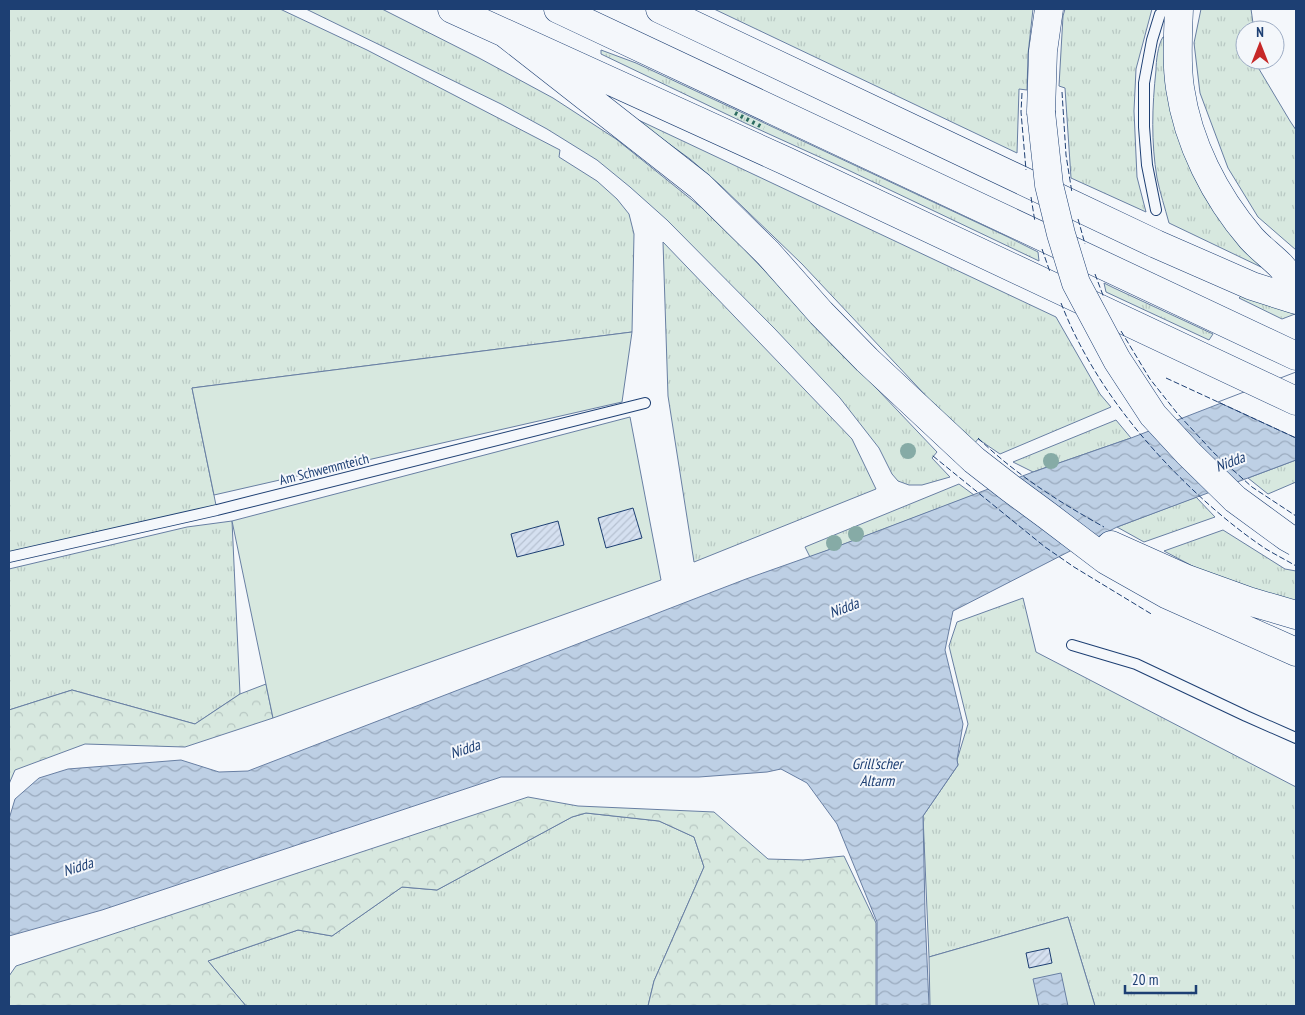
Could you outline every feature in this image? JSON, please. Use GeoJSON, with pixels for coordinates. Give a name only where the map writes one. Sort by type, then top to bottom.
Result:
{"type":"FeatureCollection","features":[{"type":"Feature","properties":{"kind":"highway"},"geometry":{"type":"LineString","coordinates":[[452,9],[786,161],[1296,401]]}},
{"type":"Feature","properties":{"kind":"highway"},"geometry":{"type":"LineString","coordinates":[[558,9],[1296,356]]}},
{"type":"Feature","properties":{"kind":"highway"},"geometry":{"type":"LineString","coordinates":[[660,9],[1156,244],[1252,286],[1296,300]]}},
{"type":"Feature","properties":{"kind":"highway"},"geometry":{"type":"LineString","coordinates":[[1049,9],[1043,50],[1041,112],[1049,185],[1063,242],[1076,283],[1117,360],[1153,414],[1188,453],[1235,499],[1296,542]]}},
{"type":"Feature","properties":{"kind":"highway"},"geometry":{"type":"LineString","coordinates":[[1179,9],[1177,47],[1180,89],[1190,132],[1206,169],[1227,207],[1251,238],[1296,283]]}},
{"type":"Feature","properties":{"kind":"highway"},"geometry":{"type":"LineString","coordinates":[[506,34],[700,186],[768,252],[821,313],[867,360],[974,460],[1048,516],[1296,652]]}},
{"type":"Feature","properties":{"kind":"highway"},"geometry":{"type":"LineString","coordinates":[[1178,587],[1248,601],[1296,615]]}},
{"type":"Feature","properties":{"kind":"lane"},"geometry":{"type":"LineString","coordinates":[[1156,210],[1147,165],[1144,127],[1144,83],[1152,40],[1160,14],[1166,9]]}},
{"type":"Feature","properties":{"kind":"lane","name":"Am Schwemmteich"},"geometry":{"type":"LineString","coordinates":[[9,557],[217,510],[644,404]]}},
{"type":"Feature","properties":{"kind":"lane"},"geometry":{"type":"LineString","coordinates":[[1072,645],[1136,664],[1296,738]]}},
{"type":"Feature","properties":{"kind":"green space"},"geometry":{"type":"Polygon","coordinates":[[[9,9],[280,9],[367,50],[560,150],[559,157],[597,181],[617,199],[629,214],[634,234],[632,332],[192,388],[217,510],[9,557],[9,9]]]}},
{"type":"Feature","properties":{"kind":"green space"},"geometry":{"type":"Polygon","coordinates":[[[306,9],[382,9],[553,98],[616,139],[702,208],[744,249],[937,452],[932,458],[950,477],[922,485],[909,485],[898,481],[892,474],[879,448],[840,398],[667,220],[597,160],[547,129],[501,104],[306,9]]]}},
{"type":"Feature","properties":{"kind":"green space"},"geometry":{"type":"Polygon","coordinates":[[[714,9],[1033,9],[1028,54],[1027,90],[1019,89],[1017,153],[714,9]]]}},
{"type":"Feature","properties":{"kind":"green space"},"geometry":{"type":"Polygon","coordinates":[[[1065,9],[1152,9],[1136,69],[1134,111],[1137,177],[1146,212],[1071,178],[1065,88],[1059,86],[1065,9]]]}},
{"type":"Feature","properties":{"kind":"green space"},"geometry":{"type":"Polygon","coordinates":[[[1201,9],[1251,9],[1253,20],[1235,20],[1235,70],[1260,70],[1296,130],[1296,250],[1258,217],[1228,168],[1200,93],[1194,43],[1201,9]]]}},
{"type":"Feature","properties":{"kind":"green space"},"geometry":{"type":"Polygon","coordinates":[[[1163,37],[1166,38],[1166,73],[1261,263],[1261,267],[1169,223],[1157,178],[1153,138],[1156,62],[1163,37]]]}},
{"type":"Feature","properties":{"kind":"green space"},"geometry":{"type":"Polygon","coordinates":[[[601,50],[636,63],[1008,237],[1038,252],[1039,261],[601,54],[601,50]]]}},
{"type":"Feature","properties":{"kind":"green space"},"geometry":{"type":"Polygon","coordinates":[[[632,117],[1056,317],[1100,394],[1111,407],[1000,454],[978,439],[974,444],[944,415],[802,264],[719,184],[690,159],[632,117]]]}},
{"type":"Feature","properties":{"kind":"green space"},"geometry":{"type":"Polygon","coordinates":[[[663,242],[852,439],[876,489],[694,562],[668,396],[663,242]]]}},
{"type":"Feature","properties":{"kind":"green space"},"geometry":{"type":"Polygon","coordinates":[[[1104,283],[1213,334],[1209,340],[1106,292],[1104,283]]]}},
{"type":"Feature","properties":{"kind":"green space"},"geometry":{"type":"Polygon","coordinates":[[[1246,291],[1295,314],[1282,319],[1239,298],[1246,291]]]}},
{"type":"Feature","properties":{"kind":"green space"},"geometry":{"type":"Polygon","coordinates":[[[632,332],[622,402],[214,495],[192,388],[632,332]]]}},
{"type":"Feature","properties":{"kind":"green space"},"geometry":{"type":"Polygon","coordinates":[[[630,417],[661,580],[273,718],[232,521],[630,417]]]}},
{"type":"Feature","properties":{"kind":"green space"},"geometry":{"type":"Polygon","coordinates":[[[1116,420],[1131,438],[1033,472],[1013,462],[1116,420]]]}},
{"type":"Feature","properties":{"kind":"green space"},"geometry":{"type":"Polygon","coordinates":[[[1296,460],[1296,482],[1268,494],[1248,478],[1296,460]]]}},
{"type":"Feature","properties":{"kind":"green space"},"geometry":{"type":"Polygon","coordinates":[[[959,484],[974,495],[810,557],[805,547],[959,484]]]}},
{"type":"Feature","properties":{"kind":"green space"},"geometry":{"type":"Polygon","coordinates":[[[1196,497],[1215,517],[1144,542],[1117,527],[1196,497]]]}},
{"type":"Feature","properties":{"kind":"green space"},"geometry":{"type":"Polygon","coordinates":[[[232,521],[240,694],[195,724],[72,690],[9,710],[9,569],[187,527],[232,521]]]}},
{"type":"Feature","properties":{"kind":"green space"},"geometry":{"type":"Polygon","coordinates":[[[1223,530],[1285,569],[1296,571],[1296,609],[1217,579],[1164,551],[1223,530]]]}},
{"type":"Feature","properties":{"kind":"green space"},"geometry":{"type":"Polygon","coordinates":[[[1023,598],[1036,652],[1296,787],[1296,1006],[1095,1006],[1068,917],[929,957],[923,816],[958,765],[957,760],[968,724],[949,646],[957,622],[1023,598]]]}},
{"type":"Feature","properties":{"kind":"green space"},"geometry":{"type":"Polygon","coordinates":[[[266,684],[273,718],[185,747],[85,744],[15,770],[9,784],[9,710],[72,690],[195,724],[240,694],[266,684]]]}},
{"type":"Feature","properties":{"kind":"green space"},"geometry":{"type":"Polygon","coordinates":[[[528,797],[578,806],[714,812],[768,859],[803,860],[844,856],[876,923],[876,1006],[648,1006],[654,981],[704,867],[694,837],[659,821],[586,813],[572,817],[437,890],[402,887],[332,936],[298,930],[208,961],[246,1006],[9,1006],[9,976],[16,966],[528,797]]]}},
{"type":"Feature","properties":{"kind":"green space"},"geometry":{"type":"Polygon","coordinates":[[[586,813],[659,821],[694,837],[704,867],[654,981],[648,1006],[246,1006],[208,961],[298,930],[332,936],[402,887],[437,890],[572,817],[586,813]]]}},
{"type":"Feature","properties":{"kind":"green space"},"geometry":{"type":"Polygon","coordinates":[[[1068,917],[1095,1006],[930,1006],[929,957],[1068,917]]]}},
{"type":"Feature","properties":{"kind":"water"},"geometry":{"type":"Polygon","coordinates":[[[1296,374],[1296,460],[1117,527],[953,611],[945,650],[963,724],[957,760],[958,765],[923,816],[929,1006],[877,1006],[877,922],[837,824],[807,783],[781,769],[767,772],[699,777],[501,777],[102,910],[9,936],[9,819],[15,799],[39,778],[68,769],[181,760],[219,772],[248,771],[746,579],[1033,472],[1131,438],[1296,374]]]}},
{"type":"Feature","properties":{"kind":"water"},"geometry":{"type":"Polygon","coordinates":[[[1061,973],[1068,1006],[1039,1006],[1033,979],[1061,973]]]}},
{"type":"Feature","properties":{"kind":"pier"},"geometry":{"type":"Polygon","coordinates":[[[1296,372],[1296,438],[1218,402],[1296,372]]]}},
{"type":"Feature","properties":{"kind":"building"},"geometry":{"type":"Polygon","coordinates":[[[633,508],[642,538],[606,548],[598,518],[633,508]]]}},
{"type":"Feature","properties":{"kind":"building"},"geometry":{"type":"Polygon","coordinates":[[[558,521],[564,545],[517,557],[511,534],[558,521]]]}},
{"type":"Feature","properties":{"kind":"building"},"geometry":{"type":"Polygon","coordinates":[[[1049,948],[1052,963],[1029,968],[1026,953],[1049,948]]]}},
{"type":"Feature","properties":{"kind":"hedge"},"geometry":{"type":"LineString","coordinates":[[735,113],[764,128]]}},
{"type":"Feature","properties":{"kind":"fence"},"geometry":{"type":"LineString","coordinates":[[1062,92],[1066,155],[1072,193]]}},
{"type":"Feature","properties":{"kind":"fence"},"geometry":{"type":"LineString","coordinates":[[1022,93],[1021,112],[1026,170]]}},
{"type":"Feature","properties":{"kind":"fence"},"geometry":{"type":"LineString","coordinates":[[1031,197],[1035,222]]}},
{"type":"Feature","properties":{"kind":"fence"},"geometry":{"type":"LineString","coordinates":[[1078,219],[1085,244]]}},
{"type":"Feature","properties":{"kind":"fence"},"geometry":{"type":"LineString","coordinates":[[1042,249],[1050,272]]}},
{"type":"Feature","properties":{"kind":"fence"},"geometry":{"type":"LineString","coordinates":[[1095,274],[1104,298]]}},
{"type":"Feature","properties":{"kind":"fence"},"geometry":{"type":"LineString","coordinates":[[1061,303],[1073,331],[1104,385],[1122,411],[1162,459],[1183,481],[1235,527],[1266,549],[1296,566]]}},
{"type":"Feature","properties":{"kind":"fence"},"geometry":{"type":"LineString","coordinates":[[1121,331],[1150,379],[1177,413],[1214,453],[1252,487],[1296,516]]}},
{"type":"Feature","properties":{"kind":"fence"},"geometry":{"type":"LineString","coordinates":[[1166,378],[1296,438]]}},
{"type":"Feature","properties":{"kind":"fence"},"geometry":{"type":"LineString","coordinates":[[978,438],[1007,464],[1038,487],[1104,527]]}},
{"type":"Feature","properties":{"kind":"fence"},"geometry":{"type":"LineString","coordinates":[[933,456],[1045,547],[1153,615]]}},
{"type":"Feature","properties":{"kind":"water label","name":"Nidda"},"geometry":{"type":"Point","coordinates":[1230,462]}},
{"type":"Feature","properties":{"kind":"water label","name":"Nidda"},"geometry":{"type":"Point","coordinates":[844,608]}},
{"type":"Feature","properties":{"kind":"water label","name":"Nidda"},"geometry":{"type":"Point","coordinates":[465,749]}},
{"type":"Feature","properties":{"kind":"water label","name":"Grill’scher Altarm"},"geometry":{"type":"Point","coordinates":[877,772]}},
{"type":"Feature","properties":{"kind":"water label","name":"Nidda"},"geometry":{"type":"Point","coordinates":[78,867]}}]}
